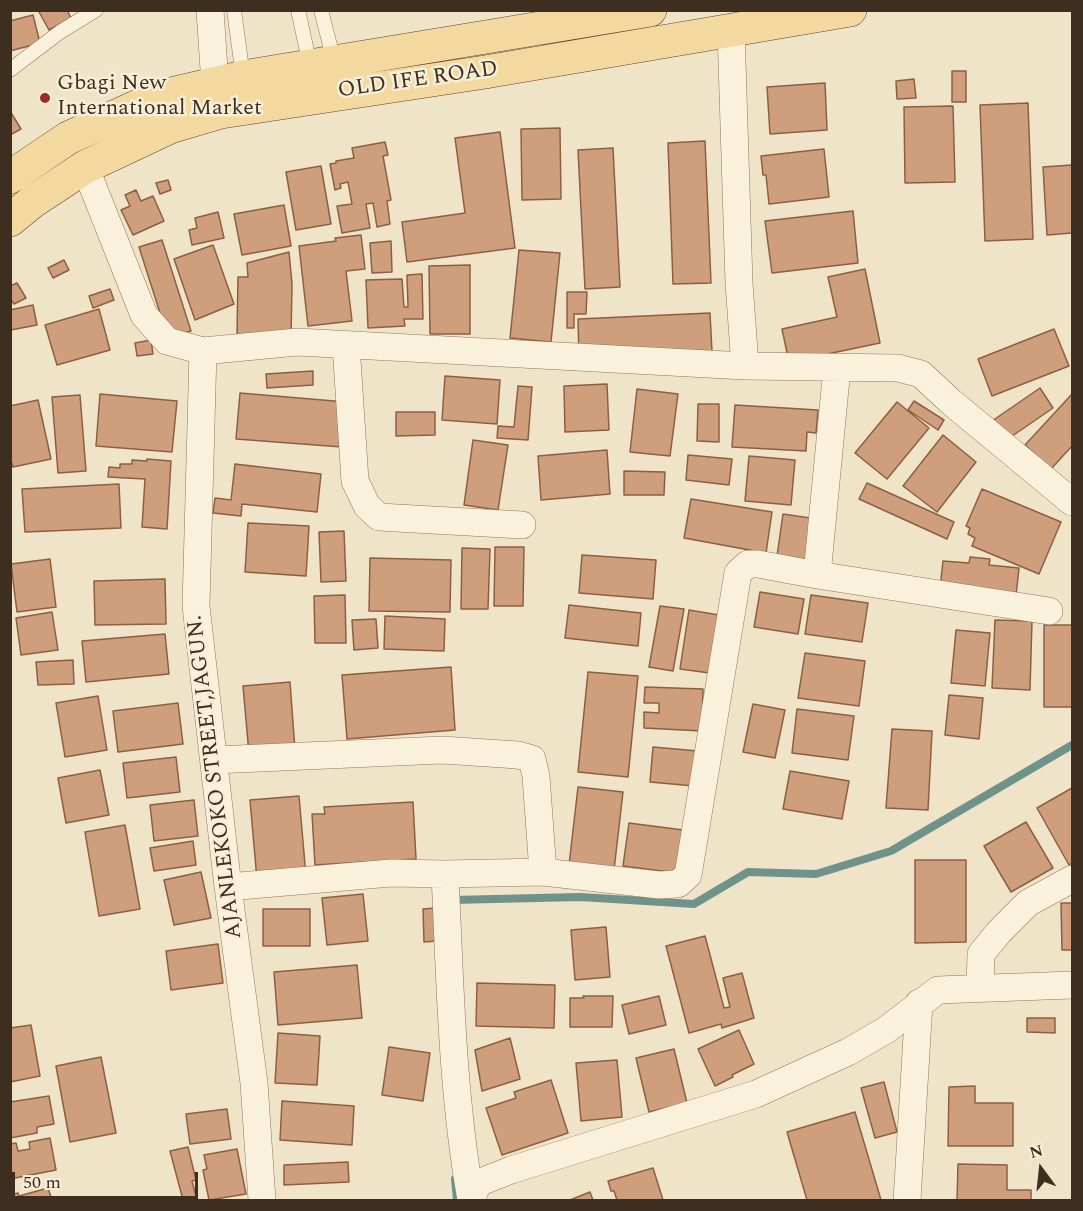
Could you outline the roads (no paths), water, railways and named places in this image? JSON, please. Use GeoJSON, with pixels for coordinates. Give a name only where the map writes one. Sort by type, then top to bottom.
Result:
{"type":"FeatureCollection","features":[{"type":"Feature","properties":{"kind":"main road","name":"OLD IFE ROAD"},"geometry":{"type":"LineString","coordinates":[[10,177],[68,138],[158,97],[229,80],[322,63],[650,10]]}},
{"type":"Feature","properties":{"kind":"main road","name":"OLD IFE ROAD"},"geometry":{"type":"LineString","coordinates":[[10,220],[32,202],[84,167],[170,127],[221,112],[485,72],[850,10]]}},
{"type":"Feature","properties":{"kind":"street"},"geometry":{"type":"LineString","coordinates":[[210,10],[229,80]]}},
{"type":"Feature","properties":{"kind":"street"},"geometry":{"type":"LineString","coordinates":[[731,30],[739,283],[746,366]]}},
{"type":"Feature","properties":{"kind":"street"},"geometry":{"type":"LineString","coordinates":[[84,167],[144,315],[167,341],[203,351],[297,342],[746,366],[898,368],[921,374],[951,402],[1072,502]]}},
{"type":"Feature","properties":{"kind":"street"},"geometry":{"type":"LineString","coordinates":[[346,345],[355,481],[367,506],[379,518],[522,525]]}},
{"type":"Feature","properties":{"kind":"street","name":"AJANLEKOKO STREET,JAGUN."},"geometry":{"type":"LineString","coordinates":[[203,351],[196,606],[228,887],[254,1083],[262,1200]]}},
{"type":"Feature","properties":{"kind":"street"},"geometry":{"type":"LineString","coordinates":[[817,575],[837,368]]}},
{"type":"Feature","properties":{"kind":"street"},"geometry":{"type":"LineString","coordinates":[[228,887],[391,873],[543,872],[659,885],[678,884],[688,875],[738,573],[748,564],[1049,611]]}},
{"type":"Feature","properties":{"kind":"street"},"geometry":{"type":"LineString","coordinates":[[214,760],[442,750],[518,755],[532,759],[536,776],[543,872]]}},
{"type":"Feature","properties":{"kind":"street"},"geometry":{"type":"LineString","coordinates":[[445,874],[455,1067],[462,1146],[471,1200]]}},
{"type":"Feature","properties":{"kind":"street"},"geometry":{"type":"LineString","coordinates":[[980,988],[981,954],[999,932],[1028,903],[1072,879]]}},
{"type":"Feature","properties":{"kind":"street"},"geometry":{"type":"LineString","coordinates":[[471,1200],[478,1183],[511,1170],[756,1094],[848,1052],[886,1030],[938,990],[1072,984]]}},
{"type":"Feature","properties":{"kind":"street"},"geometry":{"type":"LineString","coordinates":[[907,1200],[920,1003]]}},
{"type":"Feature","properties":{"kind":"lane"},"geometry":{"type":"LineString","coordinates":[[10,70],[60,32],[96,10]]}},
{"type":"Feature","properties":{"kind":"lane"},"geometry":{"type":"LineString","coordinates":[[229,80],[234,10]]}},
{"type":"Feature","properties":{"kind":"lane"},"geometry":{"type":"LineString","coordinates":[[298,10],[322,63]]}},
{"type":"Feature","properties":{"kind":"lane"},"geometry":{"type":"LineString","coordinates":[[321,10],[322,63]]}},
{"type":"Feature","properties":{"kind":"waterway"},"geometry":{"type":"LineString","coordinates":[[452,900],[580,897],[694,904],[748,872],[816,874],[891,851],[1072,745]]}},
{"type":"Feature","properties":{"kind":"waterway"},"geometry":{"type":"LineString","coordinates":[[455,1179],[457,1200]]}},
{"type":"Feature","properties":{"kind":"place","name":"Gbagi New International Market"},"geometry":{"type":"Point","coordinates":[45,98]}}]}
